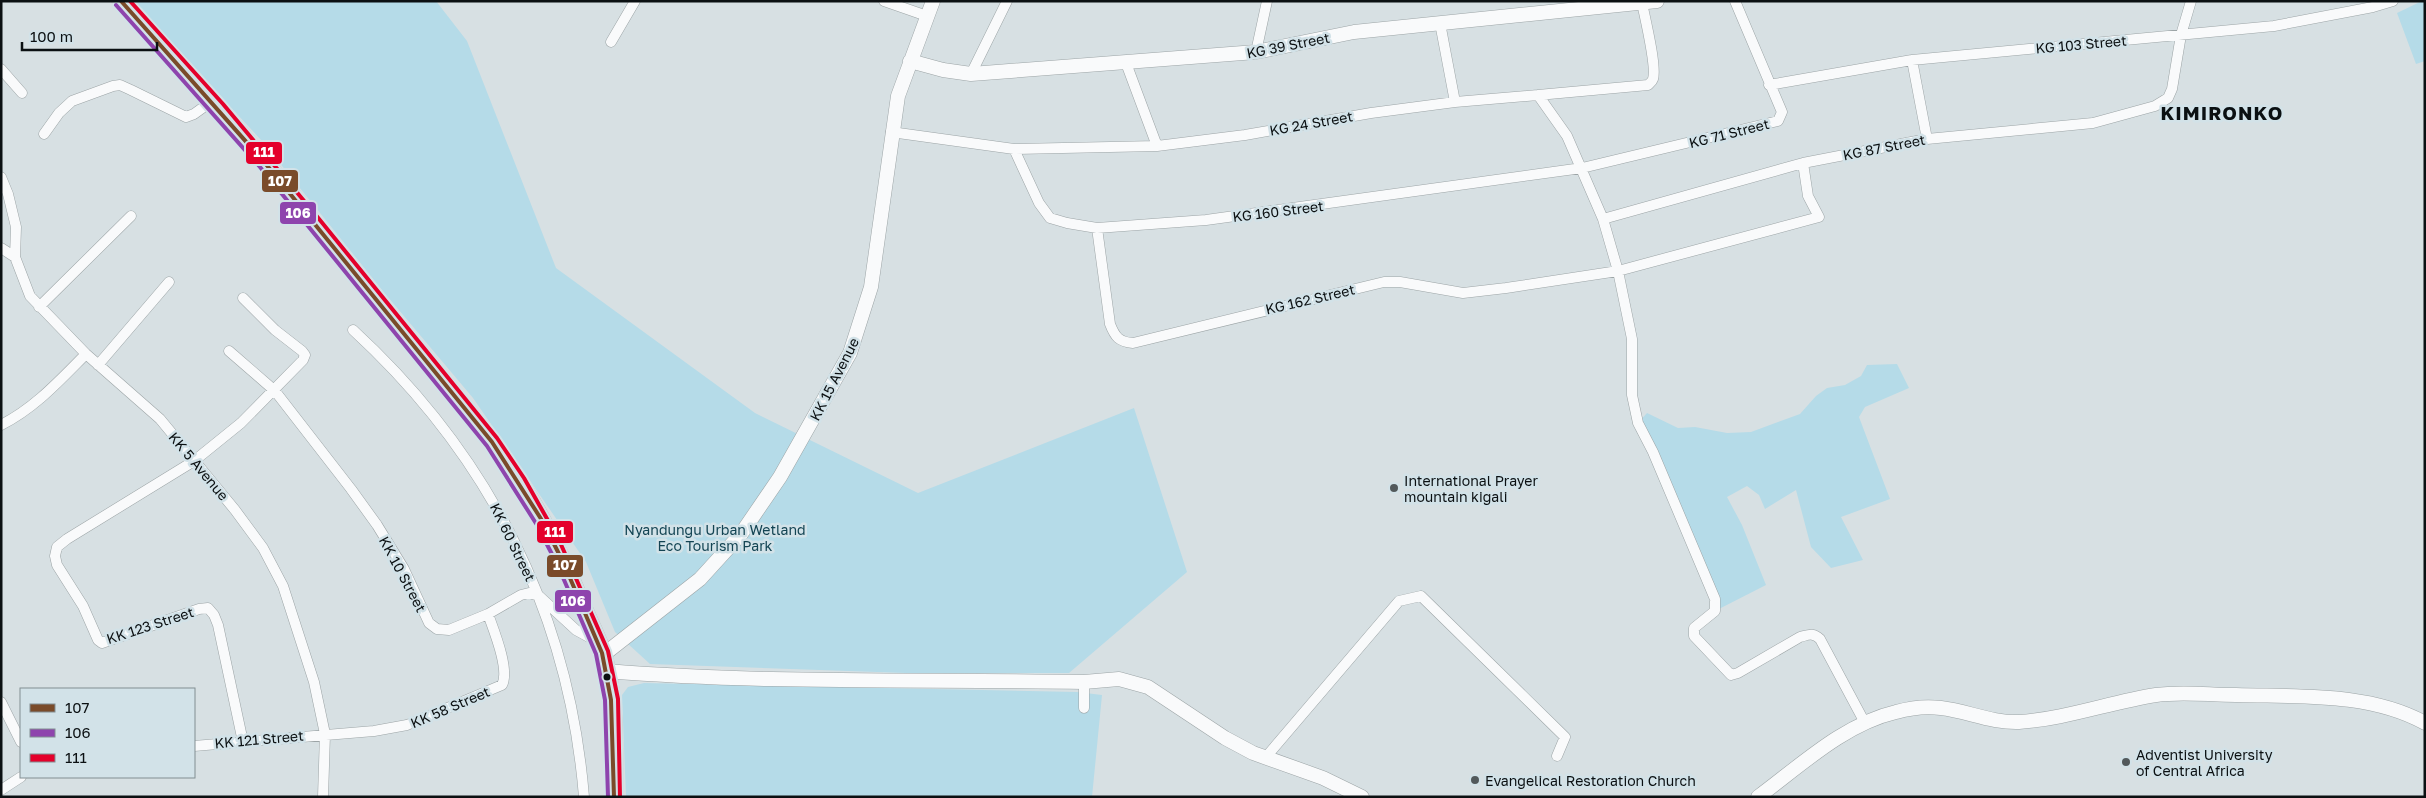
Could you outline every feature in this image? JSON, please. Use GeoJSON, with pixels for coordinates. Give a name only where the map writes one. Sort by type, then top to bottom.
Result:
{"type":"FeatureCollection","features":[{"type":"Feature","properties":{"kind":"highway"},"geometry":{"type":"LineString","coordinates":[[121,1],[212,101],[486,434],[521,480],[558,548],[603,656],[613,736],[614,797]]}},
{"type":"Feature","properties":{"kind":"street"},"geometry":{"type":"LineString","coordinates":[[611,42],[635,1]]}},
{"type":"Feature","properties":{"kind":"street"},"geometry":{"type":"LineString","coordinates":[[884,1],[927,16]]}},
{"type":"Feature","properties":{"kind":"street","name":"KK 15 Avenue"},"geometry":{"type":"LineString","coordinates":[[603,656],[700,579],[741,534],[780,477],[850,353],[871,287],[891,132],[898,96],[933,1]]}},
{"type":"Feature","properties":{"kind":"street"},"geometry":{"type":"LineString","coordinates":[[971,74],[1006,1]]}},
{"type":"Feature","properties":{"kind":"street"},"geometry":{"type":"LineString","coordinates":[[1256,52],[1267,1]]}},
{"type":"Feature","properties":{"kind":"street","name":"KG 71 Street"},"geometry":{"type":"LineString","coordinates":[[1582,168],[1778,121],[1782,112],[1735,1]]}},
{"type":"Feature","properties":{"kind":"street"},"geometry":{"type":"LineString","coordinates":[[2181,35],[2191,1]]}},
{"type":"Feature","properties":{"kind":"street","name":"KG 103 Street"},"geometry":{"type":"LineString","coordinates":[[1769,85],[1912,60],[2274,26],[2350,7],[2393,1]]}},
{"type":"Feature","properties":{"kind":"street","name":"KG 39 Street"},"geometry":{"type":"LineString","coordinates":[[910,60],[943,70],[971,74],[1126,63],[1256,52],[1354,32],[1578,5],[1660,2]]}},
{"type":"Feature","properties":{"kind":"street","name":"KG 24 Street"},"geometry":{"type":"LineString","coordinates":[[891,132],[1014,149],[1158,146],[1245,135],[1337,118],[1455,102],[1648,85],[1653,75],[1642,3]]}},
{"type":"Feature","properties":{"kind":"street"},"geometry":{"type":"LineString","coordinates":[[1440,23],[1455,102]]}},
{"type":"Feature","properties":{"kind":"street","name":"KG 87 Street"},"geometry":{"type":"LineString","coordinates":[[1603,219],[1803,163],[1927,139],[2093,123],[2138,112],[2168,98],[2172,89],[2181,35]]}},
{"type":"Feature","properties":{"kind":"street"},"geometry":{"type":"LineString","coordinates":[[1912,60],[1927,139]]}},
{"type":"Feature","properties":{"kind":"street"},"geometry":{"type":"LineString","coordinates":[[1126,63],[1158,146]]}},
{"type":"Feature","properties":{"kind":"street"},"geometry":{"type":"LineString","coordinates":[[1,69],[22,93]]}},
{"type":"Feature","properties":{"kind":"street"},"geometry":{"type":"LineString","coordinates":[[44,134],[72,101],[106,87],[120,85],[186,117],[194,114],[212,101]]}},
{"type":"Feature","properties":{"kind":"street"},"geometry":{"type":"LineString","coordinates":[[1538,95],[1567,136],[1603,219],[1618,271],[1632,338],[1632,396],[1638,424],[1653,452],[1715,599],[1715,611],[1694,628],[1694,636],[1731,675],[1738,673],[1800,637],[1811,634],[1816,635],[1820,638],[1865,723]]}},
{"type":"Feature","properties":{"kind":"street","name":"KG 160 Street"},"geometry":{"type":"LineString","coordinates":[[1014,149],[1039,203],[1050,218],[1097,228],[1206,220],[1582,168]]}},
{"type":"Feature","properties":{"kind":"street","name":"KG 162 Street"},"geometry":{"type":"LineString","coordinates":[[1097,228],[1110,324],[1114,335],[1123,342],[1133,343],[1384,282],[1400,282],[1463,293],[1618,271],[1819,217],[1808,196],[1803,163]]}},
{"type":"Feature","properties":{"kind":"street","name":"KK 5 Avenue"},"geometry":{"type":"LineString","coordinates":[[1,177],[8,194],[16,227],[16,257],[30,296],[86,354],[160,419],[236,510],[263,548],[283,586],[314,682],[325,734],[323,797]]}},
{"type":"Feature","properties":{"kind":"street"},"geometry":{"type":"LineString","coordinates":[[40,307],[131,216]]}},
{"type":"Feature","properties":{"kind":"street"},"geometry":{"type":"LineString","coordinates":[[1,248],[16,257]]}},
{"type":"Feature","properties":{"kind":"street"},"geometry":{"type":"LineString","coordinates":[[98,365],[168,282]]}},
{"type":"Feature","properties":{"kind":"street"},"geometry":{"type":"LineString","coordinates":[[194,461],[242,423],[276,391],[303,360],[304,355],[302,351],[275,330],[243,298]]}},
{"type":"Feature","properties":{"kind":"street","name":"KK 60 Street"},"geometry":{"type":"LineString","coordinates":[[353,330],[391,365],[425,403],[458,448],[504,518],[539,596],[556,641],[571,698],[580,754],[584,797]]}},
{"type":"Feature","properties":{"kind":"street","name":"KK 10 Street"},"geometry":{"type":"LineString","coordinates":[[230,351],[276,391],[377,524],[404,569],[429,623],[437,629],[449,630],[488,614],[521,594],[529,593],[539,596]]}},
{"type":"Feature","properties":{"kind":"street"},"geometry":{"type":"LineString","coordinates":[[1,425],[41,398],[86,354]]}},
{"type":"Feature","properties":{"kind":"street","name":"KK 123 Street"},"geometry":{"type":"LineString","coordinates":[[194,461],[67,539],[57,547],[55,556],[57,566],[73,588],[98,640],[102,643],[199,609],[208,608],[214,615],[218,625],[243,742]]}},
{"type":"Feature","properties":{"kind":"street"},"geometry":{"type":"LineString","coordinates":[[539,596],[603,656],[657,675],[1084,682],[1119,679],[1148,687],[1225,738],[1266,757],[1322,778],[1362,797]]}},
{"type":"Feature","properties":{"kind":"street"},"geometry":{"type":"LineString","coordinates":[[1266,757],[1399,601],[1421,596],[1565,737],[1557,756]]}},
{"type":"Feature","properties":{"kind":"street","name":"KK 58 Street"},"geometry":{"type":"LineString","coordinates":[[325,734],[374,731],[408,725],[502,685],[506,678],[488,614]]}},
{"type":"Feature","properties":{"kind":"street"},"geometry":{"type":"LineString","coordinates":[[1084,682],[1084,708]]}},
{"type":"Feature","properties":{"kind":"street"},"geometry":{"type":"LineString","coordinates":[[1758,797],[1796,767],[1865,723],[1894,712],[1919,707],[1941,708],[2000,721],[2018,722],[2045,719],[2158,695],[2182,694],[2361,702],[2382,706],[2425,723]]}},
{"type":"Feature","properties":{"kind":"street"},"geometry":{"type":"LineString","coordinates":[[1,702],[20,740]]}},
{"type":"Feature","properties":{"kind":"street","name":"KK 121 Street"},"geometry":{"type":"LineString","coordinates":[[195,746],[325,734]]}},
{"type":"Feature","properties":{"kind":"street"},"geometry":{"type":"LineString","coordinates":[[1,790],[20,778]]}},
{"type":"Feature","properties":{"kind":"green space","name":"Nyandungu Urban Wetland Eco Tourism Park"},"geometry":{"type":"Polygon","coordinates":[[[132,1],[436,1],[467,41],[556,268],[755,413],[918,493],[1134,408],[1187,572],[1069,673],[906,673],[650,664],[615,632],[586,562],[473,398],[382,290],[262,141],[132,1]]]}},
{"type":"Feature","properties":{"kind":"green space"},"geometry":{"type":"Polygon","coordinates":[[[2425,1],[2425,61],[2416,64],[2397,13],[2425,1]]]}},
{"type":"Feature","properties":{"kind":"green space"},"geometry":{"type":"Polygon","coordinates":[[[1897,364],[1909,388],[1865,407],[1859,417],[1890,499],[1841,517],[1863,560],[1831,568],[1811,547],[1796,490],[1765,509],[1759,495],[1747,486],[1727,497],[1742,525],[1766,585],[1715,611],[1638,423],[1647,413],[1678,428],[1695,427],[1727,433],[1751,432],[1800,414],[1816,396],[1827,388],[1845,385],[1861,376],[1867,365],[1897,364]]]}},
{"type":"Feature","properties":{"kind":"green space"},"geometry":{"type":"Polygon","coordinates":[[[644,683],[1077,692],[1102,695],[1092,797],[626,797],[622,695],[628,687],[644,683]]]}},
{"type":"Feature","properties":{"kind":"transit line","name":"107"},"geometry":{"type":"LineString","coordinates":[[121,1],[265,163],[492,442],[543,522],[564,564],[602,653],[611,700],[614,797]]}},
{"type":"Feature","properties":{"kind":"transit line","name":"111"},"geometry":{"type":"LineString","coordinates":[[130,1],[223,104],[315,214],[497,438],[524,478],[559,540],[608,651],[618,699],[620,797]]}},
{"type":"Feature","properties":{"kind":"transit line","name":"106"},"geometry":{"type":"LineString","coordinates":[[116,5],[260,167],[487,446],[537,525],[558,566],[596,654],[605,700],[608,797]]}},
{"type":"Feature","properties":{"kind":"place","name":"International Prayer mountain kigali"},"geometry":{"type":"Point","coordinates":[1394,488]}},
{"type":"Feature","properties":{"kind":"place","name":"Adventist University of Central Africa"},"geometry":{"type":"Point","coordinates":[2126,762]}},
{"type":"Feature","properties":{"kind":"place","name":"Evangelical Restoration Church"},"geometry":{"type":"Point","coordinates":[1475,780]}},
{"type":"Feature","properties":{"kind":"district","name":"KIMIRONKO"},"geometry":{"type":"Point","coordinates":[2222,112]}}]}
